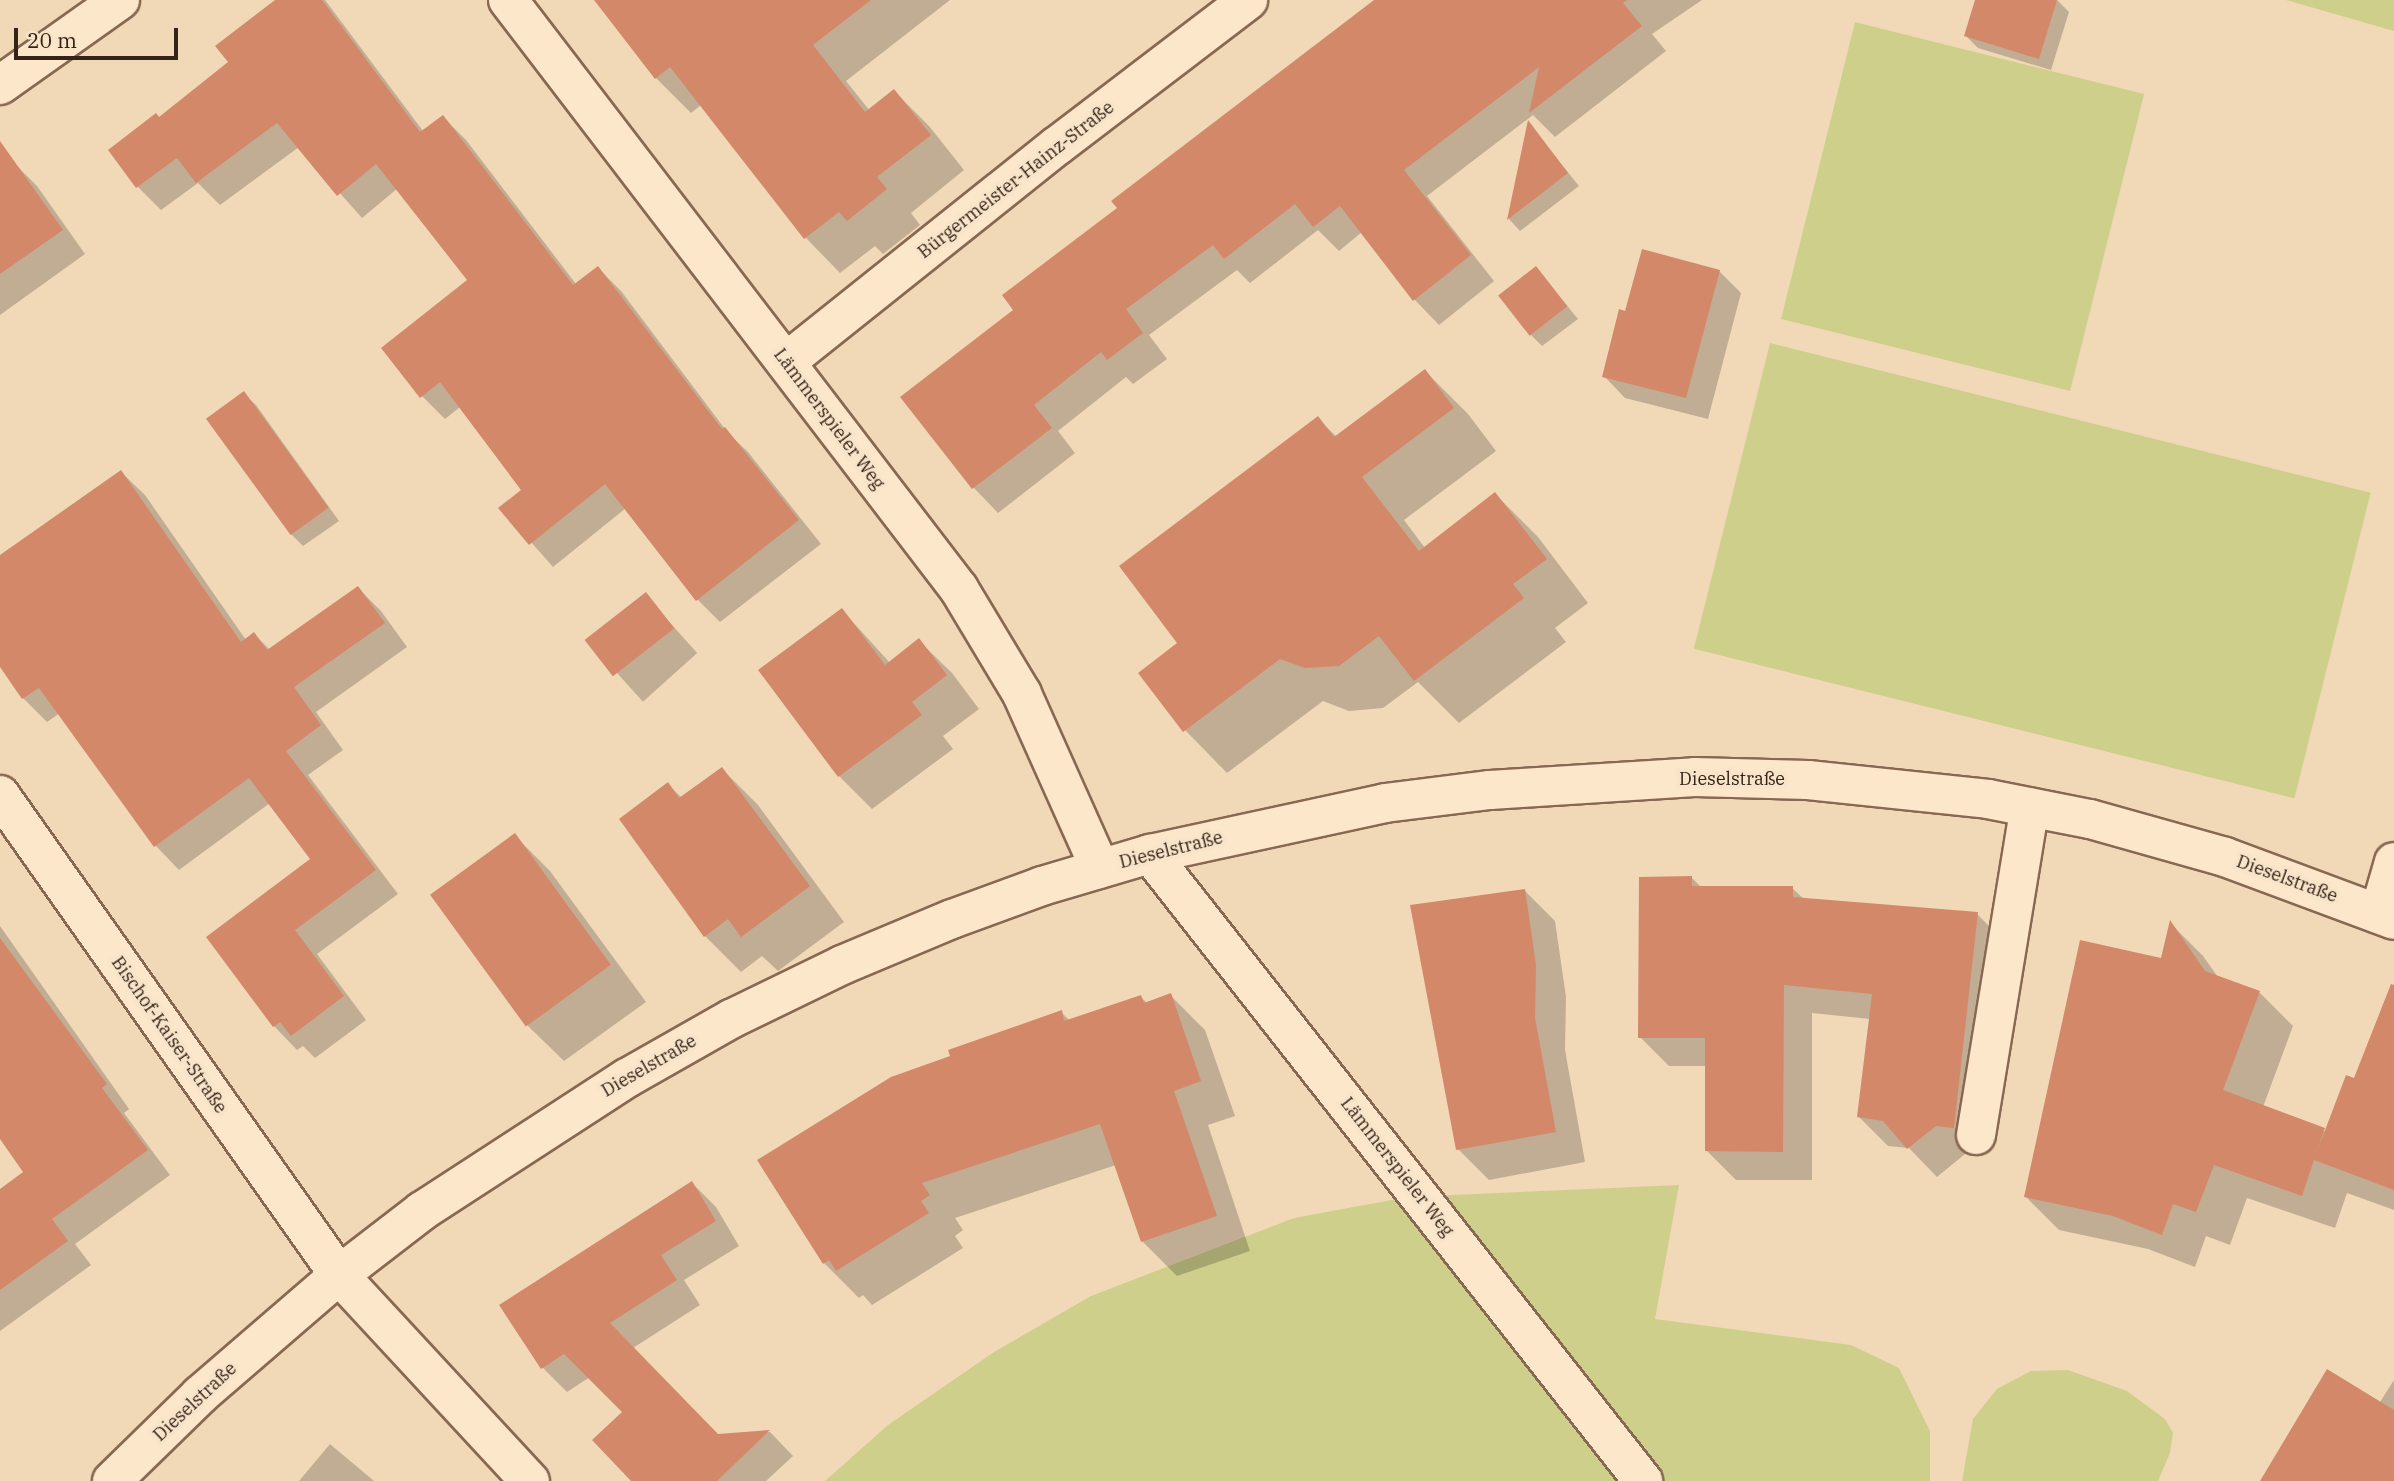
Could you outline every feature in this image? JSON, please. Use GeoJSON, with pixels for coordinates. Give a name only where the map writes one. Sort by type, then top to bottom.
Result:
{"type":"FeatureCollection","features":[{"type":"Feature","properties":{"kind":"street"},"geometry":{"type":"LineString","coordinates":[[0,85],[120,0]]}},
{"type":"Feature","properties":{"kind":"street","name":"Lämmerspieler Weg"},"geometry":{"type":"LineString","coordinates":[[508,0],[959,589],[991,638],[1022,694],[1100,868]]}},
{"type":"Feature","properties":{"kind":"street","name":"Bürgermeister-Hainz-Straße"},"geometry":{"type":"LineString","coordinates":[[786,362],[1058,145],[1248,0]]}},
{"type":"Feature","properties":{"kind":"street","name":"Dieselstraße"},"geometry":{"type":"LineString","coordinates":[[111,1481],[200,1395],[339,1275],[422,1211],[627,1078],[731,1019],[842,965],[952,919],[1100,868],[1150,854],[1385,803],[1490,790],[1695,777],[1808,780],[1891,786],[2090,819],[2225,857],[2386,917]]}},
{"type":"Feature","properties":{"kind":"street","name":"Bischof-Kaiser-Straße"},"geometry":{"type":"LineString","coordinates":[[0,795],[339,1275],[530,1481]]}},
{"type":"Feature","properties":{"kind":"street"},"geometry":{"type":"LineString","coordinates":[[1976,1135],[2030,807]]}},
{"type":"Feature","properties":{"kind":"street","name":"Lämmerspieler Weg"},"geometry":{"type":"LineString","coordinates":[[1150,854],[1643,1481]]}},
{"type":"Feature","properties":{"kind":"street"},"geometry":{"type":"LineString","coordinates":[[2386,917],[2394,862]]}},
{"type":"Feature","properties":{"kind":"green space"},"geometry":{"type":"Polygon","coordinates":[[[2286,0],[2394,0],[2394,31],[2286,0]]]}},
{"type":"Feature","properties":{"kind":"green space"},"geometry":{"type":"Polygon","coordinates":[[[1855,22],[2144,94],[2070,391],[1781,319],[1855,22]]]}},
{"type":"Feature","properties":{"kind":"green space"},"geometry":{"type":"Polygon","coordinates":[[[1770,343],[2371,493],[2294,798],[1694,649],[1770,343]]]}},
{"type":"Feature","properties":{"kind":"green space"},"geometry":{"type":"Polygon","coordinates":[[[1679,1185],[1655,1319],[1851,1345],[1899,1368],[1930,1431],[1930,1481],[825,1481],[888,1425],[994,1352],[1091,1296],[1294,1218],[1408,1197],[1679,1185]]]}},
{"type":"Feature","properties":{"kind":"green space"},"geometry":{"type":"Polygon","coordinates":[[[2068,1370],[2127,1391],[2165,1419],[2173,1433],[2170,1453],[2158,1481],[1962,1481],[1973,1419],[1997,1389],[2031,1371],[2068,1370]]]}},
{"type":"Feature","properties":{"kind":"building"},"geometry":{"type":"Polygon","coordinates":[[[275,0],[322,0],[420,132],[443,115],[573,285],[598,266],[722,429],[725,427],[799,520],[696,601],[605,484],[529,545],[498,508],[521,490],[440,382],[420,398],[381,348],[467,280],[376,164],[337,196],[277,123],[196,183],[177,158],[136,188],[108,150],[156,113],[159,117],[228,62],[215,46],[275,0]]]}},
{"type":"Feature","properties":{"kind":"building"},"geometry":{"type":"Polygon","coordinates":[[[594,0],[871,0],[813,45],[865,112],[894,89],[931,135],[877,177],[887,189],[847,221],[839,212],[804,239],[670,67],[655,79],[594,0]]]}},
{"type":"Feature","properties":{"kind":"building"},"geometry":{"type":"Polygon","coordinates":[[[1374,0],[1627,0],[1623,3],[1642,26],[1529,113],[1539,67],[1404,170],[1471,255],[1413,301],[1340,206],[1313,227],[1295,204],[1224,259],[1213,245],[1126,309],[1143,333],[1107,360],[1101,352],[1034,405],[1052,428],[972,489],[900,397],[1013,310],[1002,295],[1117,208],[1111,201],[1374,0]]]}},
{"type":"Feature","properties":{"kind":"building"},"geometry":{"type":"Polygon","coordinates":[[[1975,0],[2057,0],[2039,59],[1964,36],[1975,0]]]}},
{"type":"Feature","properties":{"kind":"building"},"geometry":{"type":"Polygon","coordinates":[[[1528,120],[1568,173],[1507,220],[1528,120]]]}},
{"type":"Feature","properties":{"kind":"building"},"geometry":{"type":"Polygon","coordinates":[[[0,141],[63,230],[0,274],[0,141]]]}},
{"type":"Feature","properties":{"kind":"building"},"geometry":{"type":"Polygon","coordinates":[[[1642,249],[1720,270],[1686,398],[1602,377],[1619,309],[1625,311],[1642,249]]]}},
{"type":"Feature","properties":{"kind":"building"},"geometry":{"type":"Polygon","coordinates":[[[1536,266],[1567,306],[1530,336],[1498,296],[1536,266]]]}},
{"type":"Feature","properties":{"kind":"building"},"geometry":{"type":"Polygon","coordinates":[[[1425,369],[1454,408],[1362,477],[1419,551],[1495,492],[1547,559],[1513,584],[1524,598],[1414,681],[1379,636],[1339,666],[1305,668],[1280,659],[1183,732],[1138,673],[1177,643],[1119,566],[1318,416],[1334,437],[1425,369]]]}},
{"type":"Feature","properties":{"kind":"building"},"geometry":{"type":"Polygon","coordinates":[[[244,391],[329,507],[291,535],[206,419],[244,391]]]}},
{"type":"Feature","properties":{"kind":"building"},"geometry":{"type":"Polygon","coordinates":[[[121,470],[241,642],[254,632],[267,650],[358,586],[385,623],[294,687],[321,725],[286,751],[376,870],[295,930],[344,996],[291,1036],[280,1022],[273,1027],[206,937],[310,859],[249,778],[154,847],[39,688],[22,699],[0,667],[0,555],[121,470]]]}},
{"type":"Feature","properties":{"kind":"building"},"geometry":{"type":"Polygon","coordinates":[[[646,592],[674,628],[613,676],[585,640],[646,592]]]}},
{"type":"Feature","properties":{"kind":"building"},"geometry":{"type":"Polygon","coordinates":[[[842,608],[885,665],[919,638],[947,675],[912,702],[922,715],[838,777],[758,670],[842,608]]]}},
{"type":"Feature","properties":{"kind":"building"},"geometry":{"type":"Polygon","coordinates":[[[722,767],[810,886],[741,937],[728,919],[704,937],[619,819],[668,782],[679,798],[722,767]]]}},
{"type":"Feature","properties":{"kind":"building"},"geometry":{"type":"Polygon","coordinates":[[[515,833],[611,965],[526,1027],[430,895],[515,833]]]}},
{"type":"Feature","properties":{"kind":"building"},"geometry":{"type":"Polygon","coordinates":[[[1692,876],[1692,886],[1793,886],[1793,897],[1978,912],[1954,1128],[1936,1126],[1907,1149],[1883,1121],[1857,1117],[1872,994],[1784,985],[1783,1152],[1705,1151],[1705,1038],[1638,1038],[1639,877],[1692,876]]]}},
{"type":"Feature","properties":{"kind":"building"},"geometry":{"type":"Polygon","coordinates":[[[1525,889],[1536,965],[1535,1018],[1556,1132],[1456,1150],[1410,905],[1525,889]]]}},
{"type":"Feature","properties":{"kind":"building"},"geometry":{"type":"Polygon","coordinates":[[[2170,920],[2205,971],[2260,991],[2223,1090],[2325,1128],[2316,1154],[2346,1075],[2354,1078],[2391,984],[2394,985],[2394,1190],[2314,1160],[2302,1196],[2214,1165],[2196,1212],[2173,1204],[2162,1235],[2113,1216],[2024,1197],[2080,940],[2161,958],[2170,920]]]}},
{"type":"Feature","properties":{"kind":"building"},"geometry":{"type":"Polygon","coordinates":[[[0,938],[107,1084],[102,1088],[148,1150],[52,1219],[68,1241],[0,1290],[0,1189],[23,1172],[0,1139],[0,938]]]}},
{"type":"Feature","properties":{"kind":"building"},"geometry":{"type":"Polygon","coordinates":[[[1171,993],[1201,1081],[1174,1091],[1217,1216],[1141,1242],[1100,1124],[922,1183],[930,1195],[921,1201],[929,1213],[836,1271],[829,1260],[823,1264],[757,1160],[891,1077],[950,1056],[948,1050],[1062,1010],[1064,1021],[1141,995],[1144,1003],[1171,993]]]}},
{"type":"Feature","properties":{"kind":"building"},"geometry":{"type":"Polygon","coordinates":[[[692,1181],[716,1221],[661,1255],[677,1280],[610,1323],[718,1434],[770,1430],[717,1481],[631,1481],[592,1440],[622,1412],[564,1354],[541,1369],[499,1305],[692,1181]]]}},
{"type":"Feature","properties":{"kind":"building"},"geometry":{"type":"Polygon","coordinates":[[[2327,1369],[2394,1410],[2394,1481],[2260,1481],[2327,1369]]]}}]}
